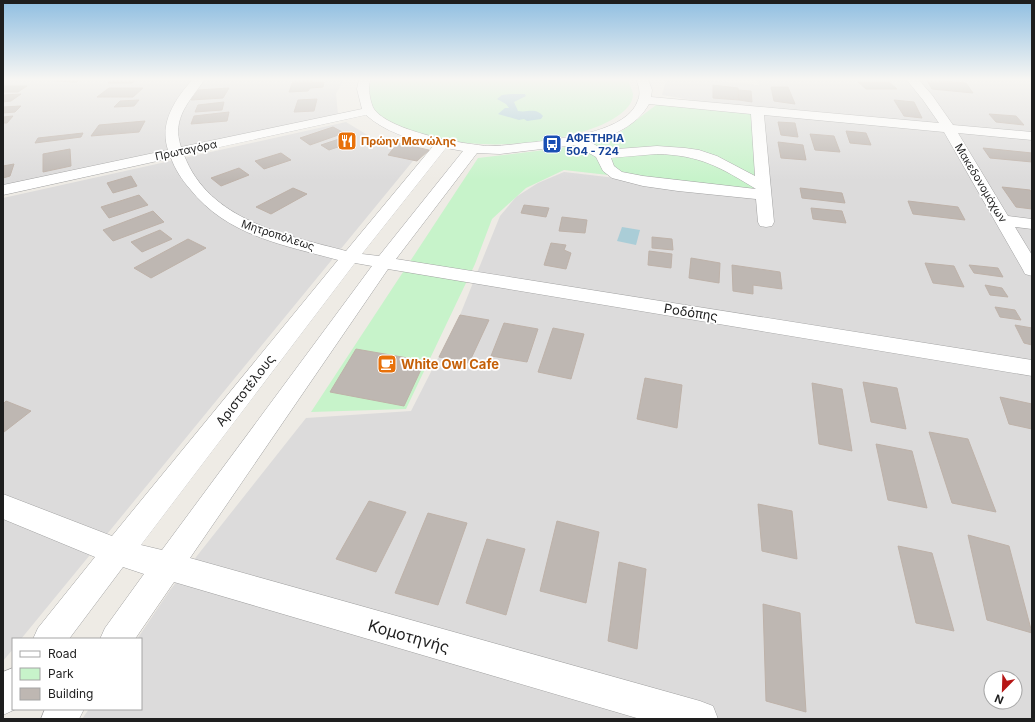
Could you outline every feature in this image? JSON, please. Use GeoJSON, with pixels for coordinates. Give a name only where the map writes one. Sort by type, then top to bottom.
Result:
{"type":"FeatureCollection","features":[{"type":"Feature","properties":{"kind":"street","name":"Μητροπόλεως"},"geometry":{"type":"LineString","coordinates":[[176,113],[172,127],[175,153],[193,186],[215,208],[244,226],[291,241],[350,256]]}},
{"type":"Feature","properties":{"kind":"street","name":"Πρωταγόρα"},"geometry":{"type":"LineString","coordinates":[[3,190],[361,113]]}},
{"type":"Feature","properties":{"kind":"street"},"geometry":{"type":"LineString","coordinates":[[371,113],[386,123],[397,128],[443,142],[492,150],[552,144],[592,137],[620,126],[637,113]]}},
{"type":"Feature","properties":{"kind":"street"},"geometry":{"type":"LineString","coordinates":[[757,113],[766,222]]}},
{"type":"Feature","properties":{"kind":"street"},"geometry":{"type":"LineString","coordinates":[[777,113],[948,127],[1032,136]]}},
{"type":"Feature","properties":{"kind":"street","name":"Μακεδονομάχων"},"geometry":{"type":"LineString","coordinates":[[938,113],[1032,270]]}},
{"type":"Feature","properties":{"kind":"street"},"geometry":{"type":"LineString","coordinates":[[577,140],[602,155],[608,168],[612,172],[626,178],[678,186],[764,191]]}},
{"type":"Feature","properties":{"kind":"street","name":"Αριστοτέλους"},"geometry":{"type":"LineString","coordinates":[[50,638],[350,256],[443,142]]}},
{"type":"Feature","properties":{"kind":"street"},"geometry":{"type":"LineString","coordinates":[[117,638],[384,262],[474,147]]}},
{"type":"Feature","properties":{"kind":"street"},"geometry":{"type":"LineString","coordinates":[[602,155],[646,150],[687,153],[712,160],[764,191]]}},
{"type":"Feature","properties":{"kind":"street"},"geometry":{"type":"LineString","coordinates":[[1003,220],[1032,224]]}},
{"type":"Feature","properties":{"kind":"street","name":"Ροδόπης"},"geometry":{"type":"LineString","coordinates":[[350,256],[1032,368]]}},
{"type":"Feature","properties":{"kind":"street","name":"Κομοτηνής"},"geometry":{"type":"LineString","coordinates":[[3,506],[118,552],[700,719]]}},
{"type":"Feature","properties":{"kind":"street"},"geometry":{"type":"LineString","coordinates":[[3,698],[12,686]]}},
{"type":"Feature","properties":{"kind":"street"},"geometry":{"type":"LineString","coordinates":[[59,719],[65,710]]}},
{"type":"Feature","properties":{"kind":"shaded area"},"geometry":{"type":"Polygon","coordinates":[[[3,113],[338,113],[338,114],[3,186],[3,113]]]}},
{"type":"Feature","properties":{"kind":"shaded area"},"geometry":{"type":"Polygon","coordinates":[[[756,113],[1032,113],[1032,719],[82,719],[88,710],[142,710],[142,638],[138,638],[170,590],[306,418],[411,411],[460,315],[500,216],[516,197],[538,183],[564,172],[720,190],[756,113]]]}},
{"type":"Feature","properties":{"kind":"shaded area"},"geometry":{"type":"Polygon","coordinates":[[[346,122],[379,142],[417,156],[22,638],[12,638],[12,650],[3,661],[3,198],[346,122]]]}},
{"type":"Feature","properties":{"kind":"green space"},"geometry":{"type":"Polygon","coordinates":[[[376,113],[622,113],[610,121],[597,127],[569,136],[520,143],[494,144],[443,140],[398,126],[376,113]]]}},
{"type":"Feature","properties":{"kind":"green space"},"geometry":{"type":"Polygon","coordinates":[[[646,113],[753,113],[759,192],[564,170],[526,188],[492,219],[475,264],[406,409],[311,412],[478,158],[561,148],[618,134],[646,113]]]}},
{"type":"Feature","properties":{"kind":"water"},"geometry":{"type":"Polygon","coordinates":[[[500,113],[539,113],[543,116],[541,119],[527,121],[524,119],[519,120],[498,114],[500,113]]]}},
{"type":"Feature","properties":{"kind":"water"},"geometry":{"type":"Polygon","coordinates":[[[622,227],[640,230],[636,245],[617,241],[622,227]]]}},
{"type":"Feature","properties":{"kind":"building"},"geometry":{"type":"Polygon","coordinates":[[[229,113],[227,121],[191,124],[194,116],[229,113]]]}},
{"type":"Feature","properties":{"kind":"building"},"geometry":{"type":"Polygon","coordinates":[[[902,113],[919,113],[922,118],[904,116],[902,113]]]}},
{"type":"Feature","properties":{"kind":"building"},"geometry":{"type":"Polygon","coordinates":[[[989,114],[1016,116],[1024,125],[996,122],[989,114]]]}},
{"type":"Feature","properties":{"kind":"building"},"geometry":{"type":"Polygon","coordinates":[[[13,116],[7,123],[3,123],[3,117],[13,116]]]}},
{"type":"Feature","properties":{"kind":"building"},"geometry":{"type":"Polygon","coordinates":[[[145,121],[139,132],[91,136],[99,125],[145,121]]]}},
{"type":"Feature","properties":{"kind":"building"},"geometry":{"type":"Polygon","coordinates":[[[778,122],[795,123],[798,137],[781,135],[778,122]]]}},
{"type":"Feature","properties":{"kind":"building"},"geometry":{"type":"Polygon","coordinates":[[[333,127],[344,133],[310,145],[300,138],[333,127]]]}},
{"type":"Feature","properties":{"kind":"building"},"geometry":{"type":"Polygon","coordinates":[[[846,131],[866,133],[871,145],[850,143],[846,131]]]}},
{"type":"Feature","properties":{"kind":"building"},"geometry":{"type":"Polygon","coordinates":[[[83,133],[81,137],[35,143],[38,138],[83,133]]]}},
{"type":"Feature","properties":{"kind":"building"},"geometry":{"type":"Polygon","coordinates":[[[810,134],[834,136],[840,152],[815,150],[810,134]]]}},
{"type":"Feature","properties":{"kind":"building"},"geometry":{"type":"Polygon","coordinates":[[[339,139],[347,144],[329,150],[321,145],[339,139]]]}},
{"type":"Feature","properties":{"kind":"building"},"geometry":{"type":"Polygon","coordinates":[[[778,142],[803,145],[806,160],[781,158],[778,142]]]}},
{"type":"Feature","properties":{"kind":"building"},"geometry":{"type":"Polygon","coordinates":[[[398,143],[429,150],[417,161],[388,155],[398,143]]]}},
{"type":"Feature","properties":{"kind":"building"},"geometry":{"type":"Polygon","coordinates":[[[983,148],[1032,153],[1032,162],[990,158],[983,148]]]}},
{"type":"Feature","properties":{"kind":"building"},"geometry":{"type":"Polygon","coordinates":[[[70,149],[71,166],[43,172],[43,154],[70,149]]]}},
{"type":"Feature","properties":{"kind":"building"},"geometry":{"type":"Polygon","coordinates":[[[281,153],[291,160],[264,169],[255,161],[281,153]]]}},
{"type":"Feature","properties":{"kind":"building"},"geometry":{"type":"Polygon","coordinates":[[[14,164],[10,176],[3,178],[3,166],[14,164]]]}},
{"type":"Feature","properties":{"kind":"building"},"geometry":{"type":"Polygon","coordinates":[[[239,168],[249,175],[221,186],[211,178],[239,168]]]}},
{"type":"Feature","properties":{"kind":"building"},"geometry":{"type":"Polygon","coordinates":[[[131,176],[137,186],[113,193],[107,183],[131,176]]]}},
{"type":"Feature","properties":{"kind":"building"},"geometry":{"type":"Polygon","coordinates":[[[1002,187],[1030,190],[1032,193],[1032,209],[1016,207],[1002,187]]]}},
{"type":"Feature","properties":{"kind":"building"},"geometry":{"type":"Polygon","coordinates":[[[293,188],[307,194],[271,214],[256,207],[293,188]]]}},
{"type":"Feature","properties":{"kind":"building"},"geometry":{"type":"Polygon","coordinates":[[[800,188],[842,193],[845,203],[802,198],[800,188]]]}},
{"type":"Feature","properties":{"kind":"building"},"geometry":{"type":"Polygon","coordinates":[[[139,195],[148,205],[109,218],[101,207],[139,195]]]}},
{"type":"Feature","properties":{"kind":"building"},"geometry":{"type":"Polygon","coordinates":[[[908,201],[958,207],[965,220],[913,214],[908,201]]]}},
{"type":"Feature","properties":{"kind":"building"},"geometry":{"type":"Polygon","coordinates":[[[524,205],[549,208],[546,217],[521,213],[524,205]]]}},
{"type":"Feature","properties":{"kind":"building"},"geometry":{"type":"Polygon","coordinates":[[[811,208],[842,211],[846,223],[813,219],[811,208]]]}},
{"type":"Feature","properties":{"kind":"building"},"geometry":{"type":"Polygon","coordinates":[[[153,211],[164,222],[113,241],[103,230],[153,211]]]}},
{"type":"Feature","properties":{"kind":"building"},"geometry":{"type":"Polygon","coordinates":[[[562,217],[587,220],[585,233],[559,231],[562,217]]]}},
{"type":"Feature","properties":{"kind":"building"},"geometry":{"type":"Polygon","coordinates":[[[160,230],[172,239],[142,252],[131,242],[160,230]]]}},
{"type":"Feature","properties":{"kind":"building"},"geometry":{"type":"Polygon","coordinates":[[[652,237],[672,239],[673,250],[652,248],[652,237]]]}},
{"type":"Feature","properties":{"kind":"building"},"geometry":{"type":"Polygon","coordinates":[[[188,239],[206,248],[151,278],[134,268],[188,239]]]}},
{"type":"Feature","properties":{"kind":"building"},"geometry":{"type":"Polygon","coordinates":[[[551,243],[566,245],[564,250],[571,253],[566,269],[544,265],[551,243]]]}},
{"type":"Feature","properties":{"kind":"building"},"geometry":{"type":"Polygon","coordinates":[[[649,251],[672,254],[671,268],[648,265],[649,251]]]}},
{"type":"Feature","properties":{"kind":"building"},"geometry":{"type":"Polygon","coordinates":[[[691,258],[720,263],[719,283],[689,278],[691,258]]]}},
{"type":"Feature","properties":{"kind":"building"},"geometry":{"type":"Polygon","coordinates":[[[925,263],[954,266],[964,287],[933,283],[925,263]]]}},
{"type":"Feature","properties":{"kind":"building"},"geometry":{"type":"Polygon","coordinates":[[[732,265],[780,272],[782,289],[753,285],[753,294],[733,291],[732,265]]]}},
{"type":"Feature","properties":{"kind":"building"},"geometry":{"type":"Polygon","coordinates":[[[969,265],[998,268],[1003,277],[974,273],[969,265]]]}},
{"type":"Feature","properties":{"kind":"building"},"geometry":{"type":"Polygon","coordinates":[[[985,285],[1002,288],[1008,297],[990,295],[985,285]]]}},
{"type":"Feature","properties":{"kind":"building"},"geometry":{"type":"Polygon","coordinates":[[[995,307],[1015,310],[1021,320],[1000,317],[995,307]]]}},
{"type":"Feature","properties":{"kind":"building"},"geometry":{"type":"Polygon","coordinates":[[[460,315],[489,320],[469,363],[439,357],[460,315]]]}},
{"type":"Feature","properties":{"kind":"building"},"geometry":{"type":"Polygon","coordinates":[[[504,323],[538,329],[527,362],[491,356],[504,323]]]}},
{"type":"Feature","properties":{"kind":"building"},"geometry":{"type":"Polygon","coordinates":[[[1015,325],[1032,328],[1032,345],[1024,343],[1015,325]]]}},
{"type":"Feature","properties":{"kind":"building"},"geometry":{"type":"Polygon","coordinates":[[[553,328],[584,334],[571,379],[538,372],[553,328]]]}},
{"type":"Feature","properties":{"kind":"building"},"geometry":{"type":"Polygon","coordinates":[[[356,349],[425,361],[404,406],[330,392],[356,349]]]}},
{"type":"Feature","properties":{"kind":"building"},"geometry":{"type":"Polygon","coordinates":[[[645,378],[682,385],[677,428],[637,419],[645,378]]]}},
{"type":"Feature","properties":{"kind":"building"},"geometry":{"type":"Polygon","coordinates":[[[863,382],[897,388],[906,429],[871,422],[863,382]]]}},
{"type":"Feature","properties":{"kind":"building"},"geometry":{"type":"Polygon","coordinates":[[[812,383],[842,389],[852,451],[819,444],[812,383]]]}},
{"type":"Feature","properties":{"kind":"building"},"geometry":{"type":"Polygon","coordinates":[[[1000,397],[1032,404],[1032,429],[1009,424],[1000,397]]]}},
{"type":"Feature","properties":{"kind":"building"},"geometry":{"type":"Polygon","coordinates":[[[6,401],[31,411],[4,432],[3,404],[6,401]]]}},
{"type":"Feature","properties":{"kind":"building"},"geometry":{"type":"Polygon","coordinates":[[[929,432],[968,439],[996,512],[952,503],[929,432]]]}},
{"type":"Feature","properties":{"kind":"building"},"geometry":{"type":"Polygon","coordinates":[[[876,444],[912,451],[927,508],[888,500],[876,444]]]}},
{"type":"Feature","properties":{"kind":"building"},"geometry":{"type":"Polygon","coordinates":[[[369,501],[406,512],[376,572],[336,559],[369,501]]]}},
{"type":"Feature","properties":{"kind":"building"},"geometry":{"type":"Polygon","coordinates":[[[758,504],[792,511],[797,559],[762,551],[758,504]]]}},
{"type":"Feature","properties":{"kind":"building"},"geometry":{"type":"Polygon","coordinates":[[[428,513],[467,523],[438,605],[395,593],[428,513]]]}},
{"type":"Feature","properties":{"kind":"building"},"geometry":{"type":"Polygon","coordinates":[[[557,521],[599,532],[586,603],[540,591],[557,521]]]}},
{"type":"Feature","properties":{"kind":"building"},"geometry":{"type":"Polygon","coordinates":[[[968,535],[1009,546],[1032,633],[987,620],[968,535]]]}},
{"type":"Feature","properties":{"kind":"building"},"geometry":{"type":"Polygon","coordinates":[[[487,539],[525,549],[506,615],[466,603],[487,539]]]}},
{"type":"Feature","properties":{"kind":"building"},"geometry":{"type":"Polygon","coordinates":[[[898,546],[932,553],[954,631],[916,623],[898,546]]]}},
{"type":"Feature","properties":{"kind":"building"},"geometry":{"type":"Polygon","coordinates":[[[619,562],[646,569],[637,649],[608,641],[619,562]]]}},
{"type":"Feature","properties":{"kind":"building"},"geometry":{"type":"Polygon","coordinates":[[[763,604],[800,613],[806,712],[766,701],[763,604]]]}},
{"type":"Feature","properties":{"kind":"place","name":"Πρώην Μανώλης"},"geometry":{"type":"Point","coordinates":[347,141]}},
{"type":"Feature","properties":{"kind":"place","name":"ΑΦΕΤΗΡΙΑ 504 - 724"},"geometry":{"type":"Point","coordinates":[552,144]}},
{"type":"Feature","properties":{"kind":"place","name":"White Owl Cafe"},"geometry":{"type":"Point","coordinates":[387,364]}}]}
